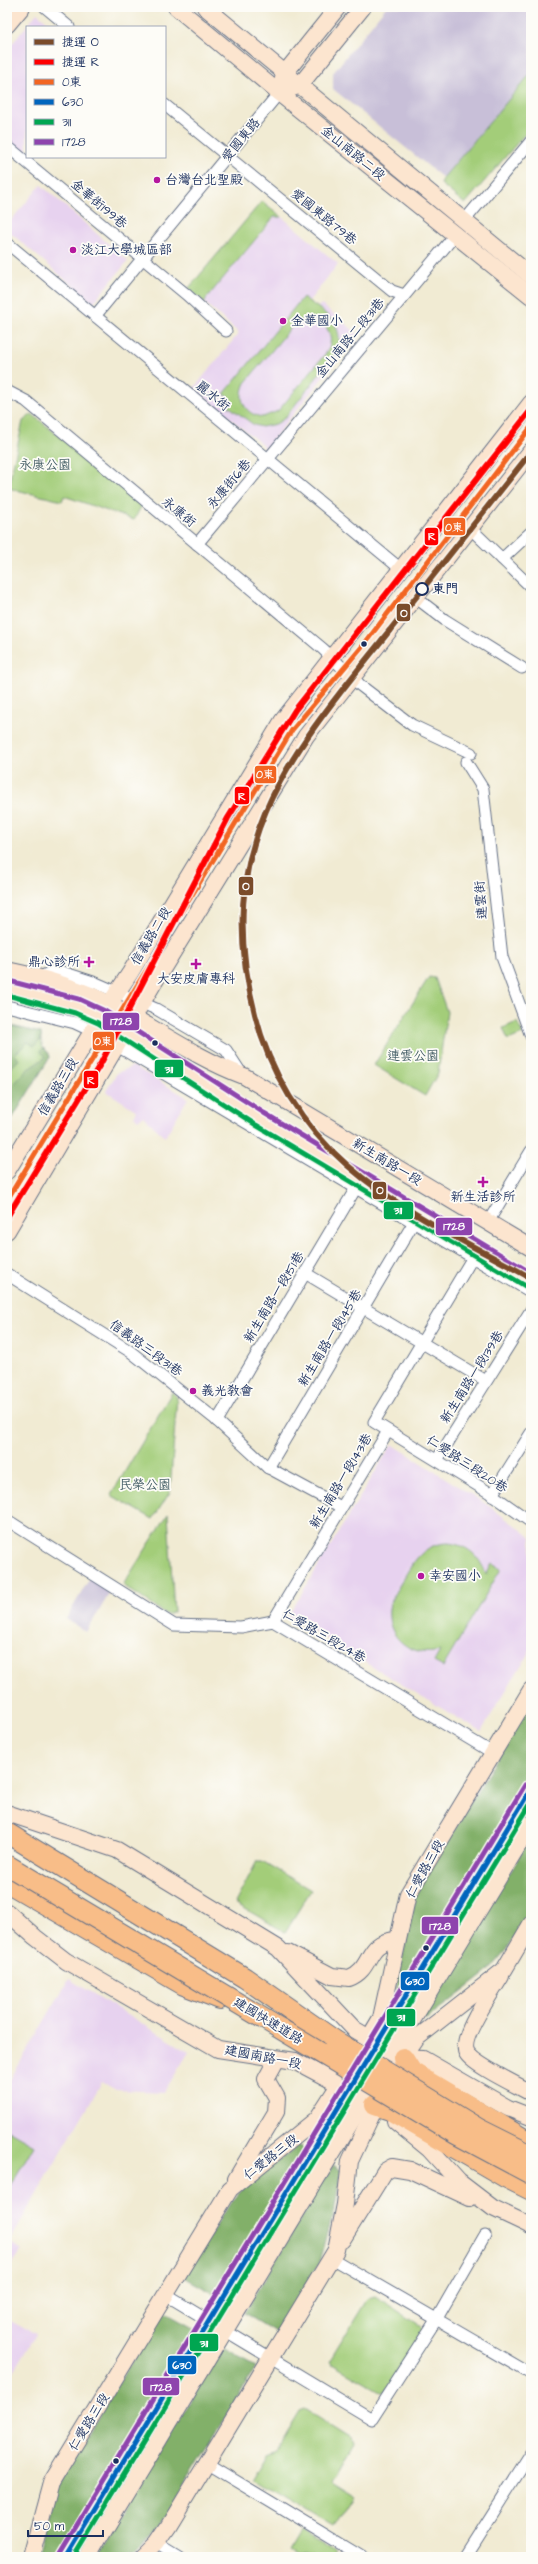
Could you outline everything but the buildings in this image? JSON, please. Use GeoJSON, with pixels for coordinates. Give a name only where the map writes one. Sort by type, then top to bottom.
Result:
{"type":"FeatureCollection","features":[{"type":"Feature","properties":{"kind":"highway"},"geometry":{"type":"LineString","coordinates":[[7,1833],[39,1854],[245,1978],[334,2040]]}},
{"type":"Feature","properties":{"kind":"highway","name":"建國快速道路"},"geometry":{"type":"LineString","coordinates":[[7,1847],[239,1987],[334,2040],[479,2129],[531,2155]]}},
{"type":"Feature","properties":{"kind":"highway","name":"建國快速道路"},"geometry":{"type":"LineString","coordinates":[[7,1865],[456,2134],[531,2174]]}},
{"type":"Feature","properties":{"kind":"highway"},"geometry":{"type":"LineString","coordinates":[[7,1882],[184,1985],[251,2011]]}},
{"type":"Feature","properties":{"kind":"highway"},"geometry":{"type":"LineString","coordinates":[[399,2055],[412,2072],[531,2142]]}},
{"type":"Feature","properties":{"kind":"highway"},"geometry":{"type":"LineString","coordinates":[[370,2102],[390,2110],[531,2190]]}},
{"type":"Feature","properties":{"kind":"main road"},"geometry":{"type":"LineString","coordinates":[[7,25],[22,7]]}},
{"type":"Feature","properties":{"kind":"main road","name":"金山南路二段"},"geometry":{"type":"LineString","coordinates":[[176,7],[279,93],[531,296]]}},
{"type":"Feature","properties":{"kind":"main road","name":"金山南路二段"},"geometry":{"type":"LineString","coordinates":[[205,7],[531,276]]}},
{"type":"Feature","properties":{"kind":"main road","name":"愛國東路"},"geometry":{"type":"LineString","coordinates":[[279,93],[285,73],[338,7]]}},
{"type":"Feature","properties":{"kind":"main road"},"geometry":{"type":"LineString","coordinates":[[279,93],[300,85],[364,7]]}},
{"type":"Feature","properties":{"kind":"main road","name":"信義路二段"},"geometry":{"type":"LineString","coordinates":[[113,997],[283,720],[531,404]]}},
{"type":"Feature","properties":{"kind":"main road","name":"信義路二段"},"geometry":{"type":"LineString","coordinates":[[134,1017],[306,736],[531,451]]}},
{"type":"Feature","properties":{"kind":"main road","name":"新生南路一段"},"geometry":{"type":"LineString","coordinates":[[7,970],[40,977],[113,997],[134,1017],[215,1065],[244,1076],[531,1248]]}},
{"type":"Feature","properties":{"kind":"main road"},"geometry":{"type":"LineString","coordinates":[[7,988],[76,1006],[100,1017],[120,1040],[206,1083],[260,1119],[531,1281]]}},
{"type":"Feature","properties":{"kind":"main road","name":"信義路三段"},"geometry":{"type":"LineString","coordinates":[[7,1171],[113,997]]}},
{"type":"Feature","properties":{"kind":"main road"},"geometry":{"type":"LineString","coordinates":[[7,1231],[134,1017]]}},
{"type":"Feature","properties":{"kind":"main road","name":"仁愛路三段"},"geometry":{"type":"LineString","coordinates":[[374,2040],[381,2018],[408,1894],[531,1690]]}},
{"type":"Feature","properties":{"kind":"main road","name":"仁愛路三段"},"geometry":{"type":"LineString","coordinates":[[66,2557],[209,2320],[345,2087],[531,1789]]}},
{"type":"Feature","properties":{"kind":"main road"},"geometry":{"type":"LineString","coordinates":[[7,1813],[117,1850],[278,1948],[332,1976],[349,1978],[359,1972],[379,1944],[385,1940],[397,1940]]}},
{"type":"Feature","properties":{"kind":"main road"},"geometry":{"type":"LineString","coordinates":[[88,2557],[224,2330],[399,2055],[531,1824]]}},
{"type":"Feature","properties":{"kind":"main road","name":"建國南路一段"},"geometry":{"type":"LineString","coordinates":[[7,1912],[35,1937],[66,1961],[218,2048],[305,2064],[345,2087],[370,2102],[429,2149],[459,2182],[493,2208],[531,2226]]}},
{"type":"Feature","properties":{"kind":"main road"},"geometry":{"type":"LineString","coordinates":[[531,1924],[470,2028],[465,2046],[466,2052],[475,2061],[531,2094]]}},
{"type":"Feature","properties":{"kind":"main road"},"geometry":{"type":"LineString","coordinates":[[278,1948],[354,2029],[399,2055],[423,2059],[508,2108],[531,2117]]}},
{"type":"Feature","properties":{"kind":"main road"},"geometry":{"type":"LineString","coordinates":[[399,2055],[417,2038],[504,1970]]}},
{"type":"Feature","properties":{"kind":"main road"},"geometry":{"type":"LineString","coordinates":[[230,2189],[276,2112],[277,2098],[266,2079],[277,2058]]}},
{"type":"Feature","properties":{"kind":"main road","name":"仁愛路三段"},"geometry":{"type":"LineString","coordinates":[[31,2557],[51,2483],[230,2189],[317,2119],[345,2087]]}},
{"type":"Feature","properties":{"kind":"main road"},"geometry":{"type":"LineString","coordinates":[[333,2254],[345,2204],[350,2161],[370,2102]]}},
{"type":"Feature","properties":{"kind":"main road"},"geometry":{"type":"LineString","coordinates":[[143,2557],[157,2543],[385,2171],[392,2167],[410,2170],[493,2208]]}},
{"type":"Feature","properties":{"kind":"street"},"geometry":{"type":"LineString","coordinates":[[45,7],[69,26]]}},
{"type":"Feature","properties":{"kind":"street","name":"愛國東路"},"geometry":{"type":"LineString","coordinates":[[95,316],[279,93]]}},
{"type":"Feature","properties":{"kind":"street","name":"愛國東路79巷"},"geometry":{"type":"LineString","coordinates":[[166,106],[392,291],[404,295]]}},
{"type":"Feature","properties":{"kind":"street"},"geometry":{"type":"LineString","coordinates":[[465,220],[531,141]]}},
{"type":"Feature","properties":{"kind":"street","name":"金華街199巷"},"geometry":{"type":"LineString","coordinates":[[7,146],[143,259],[226,331]]}},
{"type":"Feature","properties":{"kind":"street","name":"金山南路二段31巷"},"geometry":{"type":"LineString","coordinates":[[268,460],[455,235]]}},
{"type":"Feature","properties":{"kind":"street","name":"麗水街"},"geometry":{"type":"LineString","coordinates":[[7,243],[402,570]]}},
{"type":"Feature","properties":{"kind":"street","name":"永康街"},"geometry":{"type":"LineString","coordinates":[[7,391],[26,401],[332,658]]}},
{"type":"Feature","properties":{"kind":"street","name":"永康街6巷"},"geometry":{"type":"LineString","coordinates":[[197,544],[268,460]]}},
{"type":"Feature","properties":{"kind":"street"},"geometry":{"type":"LineString","coordinates":[[470,528],[531,587]]}},
{"type":"Feature","properties":{"kind":"street"},"geometry":{"type":"LineString","coordinates":[[502,559],[531,532]]}},
{"type":"Feature","properties":{"kind":"street"},"geometry":{"type":"LineString","coordinates":[[415,597],[445,620],[522,668]]}},
{"type":"Feature","properties":{"kind":"street","name":"連雲街"},"geometry":{"type":"LineString","coordinates":[[332,658],[352,677],[412,725],[468,758],[483,789],[501,949],[513,990],[531,1036]]}},
{"type":"Feature","properties":{"kind":"street","name":"新生南路一段"},"geometry":{"type":"LineString","coordinates":[[113,997],[143,1002],[226,1050],[244,1076]]}},
{"type":"Feature","properties":{"kind":"street"},"geometry":{"type":"LineString","coordinates":[[7,1006],[75,1023],[92,1031],[120,1040],[356,1188],[531,1292]]}},
{"type":"Feature","properties":{"kind":"street"},"geometry":{"type":"LineString","coordinates":[[488,1222],[531,1151]]}},
{"type":"Feature","properties":{"kind":"street","name":"新生南路一段151巷"},"geometry":{"type":"LineString","coordinates":[[217,1421],[356,1188]]}},
{"type":"Feature","properties":{"kind":"street","name":"新生南路一段145巷"},"geometry":{"type":"LineString","coordinates":[[268,1468],[414,1222]]}},
{"type":"Feature","properties":{"kind":"street","name":"新生南路一段143巷"},"geometry":{"type":"LineString","coordinates":[[273,1621],[388,1431],[374,1422],[473,1257]]}},
{"type":"Feature","properties":{"kind":"street"},"geometry":{"type":"LineString","coordinates":[[305,1273],[486,1381]]}},
{"type":"Feature","properties":{"kind":"street","name":"信義路三段31巷"},"geometry":{"type":"LineString","coordinates":[[7,1274],[131,1352],[217,1421],[268,1468],[341,1507]]}},
{"type":"Feature","properties":{"kind":"street","name":"新生南路一段139巷"},"geometry":{"type":"LineString","coordinates":[[437,1460],[531,1310]]}},
{"type":"Feature","properties":{"kind":"street","name":"仁愛路三段20巷"},"geometry":{"type":"LineString","coordinates":[[388,1431],[437,1460],[531,1522]]}},
{"type":"Feature","properties":{"kind":"street"},"geometry":{"type":"LineString","coordinates":[[492,1495],[531,1433]]}},
{"type":"Feature","properties":{"kind":"street","name":"仁愛路三段24巷"},"geometry":{"type":"LineString","coordinates":[[7,1520],[174,1625],[241,1627],[273,1621],[493,1753]]}},
{"type":"Feature","properties":{"kind":"street"},"geometry":{"type":"LineString","coordinates":[[166,2295],[372,2419],[436,2320],[485,2235]]}},
{"type":"Feature","properties":{"kind":"street"},"geometry":{"type":"LineString","coordinates":[[333,2254],[436,2320],[531,2374]]}},
{"type":"Feature","properties":{"kind":"street"},"geometry":{"type":"LineString","coordinates":[[465,2557],[531,2453]]}},
{"type":"Feature","properties":{"kind":"street"},"geometry":{"type":"LineString","coordinates":[[206,2463],[362,2557]]}},
{"type":"Feature","properties":{"kind":"street"},"geometry":{"type":"LineString","coordinates":[[157,2543],[180,2557]]}},
{"type":"Feature","properties":{"kind":"shaded area"},"geometry":{"type":"Polygon","coordinates":[[[386,7],[531,7],[531,73],[443,178],[333,89],[333,73],[386,7]]]}},
{"type":"Feature","properties":{"kind":"shaded area"},"geometry":{"type":"Polygon","coordinates":[[[37,13],[53,26],[26,26],[37,13]]]}},
{"type":"Feature","properties":{"kind":"shaded area"},"geometry":{"type":"Polygon","coordinates":[[[26,27],[26,155],[7,140],[7,50],[26,27]]]}},
{"type":"Feature","properties":{"kind":"shaded area","name":"淡江大學城區部"},"geometry":{"type":"Polygon","coordinates":[[[41,185],[128,261],[93,303],[7,230],[7,225],[41,185]]]}},
{"type":"Feature","properties":{"kind":"shaded area","name":"金華國小"},"geometry":{"type":"Polygon","coordinates":[[[275,217],[282,217],[338,264],[309,301],[317,308],[321,304],[358,334],[266,448],[194,388],[239,333],[205,303],[206,299],[275,217]]]}},
{"type":"Feature","properties":{"kind":"shaded area"},"geometry":{"type":"Polygon","coordinates":[[[133,1066],[188,1098],[165,1137],[143,1116],[138,1120],[134,1116],[137,1111],[106,1091],[117,1073],[133,1066]]]}},
{"type":"Feature","properties":{"kind":"shaded area","name":"幸安國小"},"geometry":{"type":"Polygon","coordinates":[[[392,1444],[486,1504],[531,1537],[531,1649],[481,1732],[288,1616],[392,1444]]]}},
{"type":"Feature","properties":{"kind":"shaded area"},"geometry":{"type":"Polygon","coordinates":[[[90,1578],[111,1591],[86,1632],[66,1619],[90,1578]]]}},
{"type":"Feature","properties":{"kind":"shaded area"},"geometry":{"type":"Polygon","coordinates":[[[69,1979],[189,2052],[164,2092],[116,2090],[102,2082],[9,2242],[22,2250],[7,2272],[7,2085],[69,1979]]]}},
{"type":"Feature","properties":{"kind":"shaded area"},"geometry":{"type":"Polygon","coordinates":[[[7,2318],[36,2334],[7,2384],[7,2318]]]}},
{"type":"Feature","properties":{"kind":"green space"},"geometry":{"type":"Polygon","coordinates":[[[531,73],[531,127],[465,204],[441,184],[443,178],[531,73]]]}},
{"type":"Feature","properties":{"kind":"green space"},"geometry":{"type":"Polygon","coordinates":[[[262,201],[282,217],[274,217],[206,299],[205,303],[188,289],[262,201]]]}},
{"type":"Feature","properties":{"kind":"green space"},"geometry":{"type":"Polygon","coordinates":[[[303,297],[324,312],[335,324],[338,331],[338,350],[285,418],[276,424],[262,427],[254,425],[227,405],[231,400],[224,394],[303,297]],[[313,318],[303,319],[294,324],[245,383],[242,400],[247,410],[257,416],[263,417],[278,411],[326,353],[330,342],[329,332],[318,320],[313,318]]]}},
{"type":"Feature","properties":{"kind":"green space","name":"永康公園"},"geometry":{"type":"Polygon","coordinates":[[[32,414],[142,505],[134,520],[64,496],[62,501],[8,488],[23,421],[32,414]]]}},
{"type":"Feature","properties":{"kind":"green space","name":"連雲公園"},"geometry":{"type":"Polygon","coordinates":[[[429,977],[435,978],[447,1012],[438,1073],[425,1096],[374,1065],[429,977]]]}},
{"type":"Feature","properties":{"kind":"green space"},"geometry":{"type":"Polygon","coordinates":[[[517,1022],[523,1034],[508,1040],[503,1028],[517,1022]]]}},
{"type":"Feature","properties":{"kind":"green space"},"geometry":{"type":"Polygon","coordinates":[[[7,1025],[41,1033],[42,1046],[48,1052],[50,1057],[7,1127],[7,1025]]]}},
{"type":"Feature","properties":{"kind":"green space"},"geometry":{"type":"Polygon","coordinates":[[[7,1025],[41,1033],[41,1040],[34,1046],[28,1042],[15,1054],[19,1060],[7,1071],[7,1025]]]}},
{"type":"Feature","properties":{"kind":"green space"},"geometry":{"type":"Polygon","coordinates":[[[43,1048],[48,1052],[50,1057],[7,1127],[7,1098],[12,1086],[29,1068],[46,1057],[40,1051],[43,1048]]]}},
{"type":"Feature","properties":{"kind":"green space","name":"民榮公園"},"geometry":{"type":"Polygon","coordinates":[[[172,1392],[177,1397],[170,1492],[153,1519],[111,1495],[172,1392]]]}},
{"type":"Feature","properties":{"kind":"green space","name":"民榮公園"},"geometry":{"type":"Polygon","coordinates":[[[168,1514],[174,1612],[167,1615],[123,1585],[168,1514]]]}},
{"type":"Feature","properties":{"kind":"green space"},"geometry":{"type":"Polygon","coordinates":[[[448,1543],[462,1546],[477,1557],[486,1575],[492,1564],[501,1569],[443,1667],[434,1662],[440,1651],[420,1652],[403,1644],[392,1629],[389,1620],[389,1609],[394,1594],[415,1560],[426,1550],[439,1544],[448,1543]]]}},
{"type":"Feature","properties":{"kind":"green space"},"geometry":{"type":"Polygon","coordinates":[[[531,1702],[531,1779],[397,2001],[393,1999],[417,1892],[531,1702]]]}},
{"type":"Feature","properties":{"kind":"green space"},"geometry":{"type":"Polygon","coordinates":[[[531,1837],[531,1913],[507,1950],[488,1972],[426,2020],[423,2017],[531,1837]]]}},
{"type":"Feature","properties":{"kind":"green space"},"geometry":{"type":"Polygon","coordinates":[[[257,1861],[262,1861],[311,1890],[285,1932],[235,1903],[257,1861]]]}},
{"type":"Feature","properties":{"kind":"green space"},"geometry":{"type":"Polygon","coordinates":[[[8,2130],[34,2145],[9,2188],[7,2187],[8,2130]]]}},
{"type":"Feature","properties":{"kind":"green space"},"geometry":{"type":"Polygon","coordinates":[[[298,2145],[307,2150],[218,2296],[184,2277],[231,2202],[240,2191],[298,2145]]]}},
{"type":"Feature","properties":{"kind":"green space"},"geometry":{"type":"Polygon","coordinates":[[[333,2165],[341,2170],[335,2207],[320,2262],[277,2333],[244,2313],[333,2165]]]}},
{"type":"Feature","properties":{"kind":"green space"},"geometry":{"type":"Polygon","coordinates":[[[375,2296],[421,2326],[423,2330],[384,2392],[381,2392],[332,2364],[330,2360],[368,2298],[375,2296]]]}},
{"type":"Feature","properties":{"kind":"green space"},"geometry":{"type":"Polygon","coordinates":[[[162,2311],[197,2330],[60,2557],[38,2557],[58,2484],[162,2311]]]}},
{"type":"Feature","properties":{"kind":"green space"},"geometry":{"type":"Polygon","coordinates":[[[223,2348],[256,2367],[160,2526],[134,2557],[96,2557],[223,2348]]]}},
{"type":"Feature","properties":{"kind":"green space"},"geometry":{"type":"Polygon","coordinates":[[[305,2409],[350,2437],[352,2444],[330,2481],[354,2496],[334,2528],[252,2479],[267,2453],[277,2449],[300,2411],[305,2409]]]}},
{"type":"Feature","properties":{"kind":"green space"},"geometry":{"type":"Polygon","coordinates":[[[301,2533],[336,2553],[333,2557],[298,2557],[290,2552],[301,2533]]]}},
{"type":"Feature","properties":{"kind":"metro line","name":"R"},"geometry":{"type":"LineString","coordinates":[[7,1217],[101,1063],[228,818],[295,710],[531,410]]}},
{"type":"Feature","properties":{"kind":"metro line","name":"O"},"geometry":{"type":"LineString","coordinates":[[531,452],[354,675],[321,718],[292,761],[268,805],[252,850],[243,900],[244,954],[255,1014],[261,1035],[278,1077],[302,1115],[331,1150],[347,1165],[390,1198],[436,1226],[531,1278]]}},
{"type":"Feature","properties":{"kind":"transit line","name":"0東"},"geometry":{"type":"LineString","coordinates":[[7,1200],[292,730],[365,643],[531,427]]}},
{"type":"Feature","properties":{"kind":"transit line","name":"1728"},"geometry":{"type":"LineString","coordinates":[[9,981],[79,999],[105,1011],[264,1113],[531,1273]]}},
{"type":"Feature","properties":{"kind":"transit line","name":"311"},"geometry":{"type":"LineString","coordinates":[[7,995],[75,1013],[98,1023],[256,1125],[527,1287]]}},
{"type":"Feature","properties":{"kind":"transit line","name":"1728"},"geometry":{"type":"LineString","coordinates":[[60,2553],[525,1785]]}},
{"type":"Feature","properties":{"kind":"transit line","name":"630"},"geometry":{"type":"LineString","coordinates":[[66,2557],[531,1789]]}},
{"type":"Feature","properties":{"kind":"transit line","name":"311"},"geometry":{"type":"LineString","coordinates":[[74,2557],[531,1803]]}},
{"type":"Feature","properties":{"kind":"place","name":"台灣台北聖殿"},"geometry":{"type":"Point","coordinates":[157,180]}},
{"type":"Feature","properties":{"kind":"place","name":"淡江大學城區部"},"geometry":{"type":"Point","coordinates":[73,250]}},
{"type":"Feature","properties":{"kind":"place","name":"金華國小"},"geometry":{"type":"Point","coordinates":[283,321]}},
{"type":"Feature","properties":{"kind":"place","name":"東門"},"geometry":{"type":"Point","coordinates":[422,589]}},
{"type":"Feature","properties":{"kind":"place","name":"鼎心診所"},"geometry":{"type":"Point","coordinates":[89,962]}},
{"type":"Feature","properties":{"kind":"place","name":"大安皮膚專科"},"geometry":{"type":"Point","coordinates":[196,964]}},
{"type":"Feature","properties":{"kind":"place","name":"新生活診所"},"geometry":{"type":"Point","coordinates":[483,1182]}},
{"type":"Feature","properties":{"kind":"place","name":"義光教會"},"geometry":{"type":"Point","coordinates":[193,1391]}},
{"type":"Feature","properties":{"kind":"place","name":"幸安國小"},"geometry":{"type":"Point","coordinates":[421,1576]}}]}
